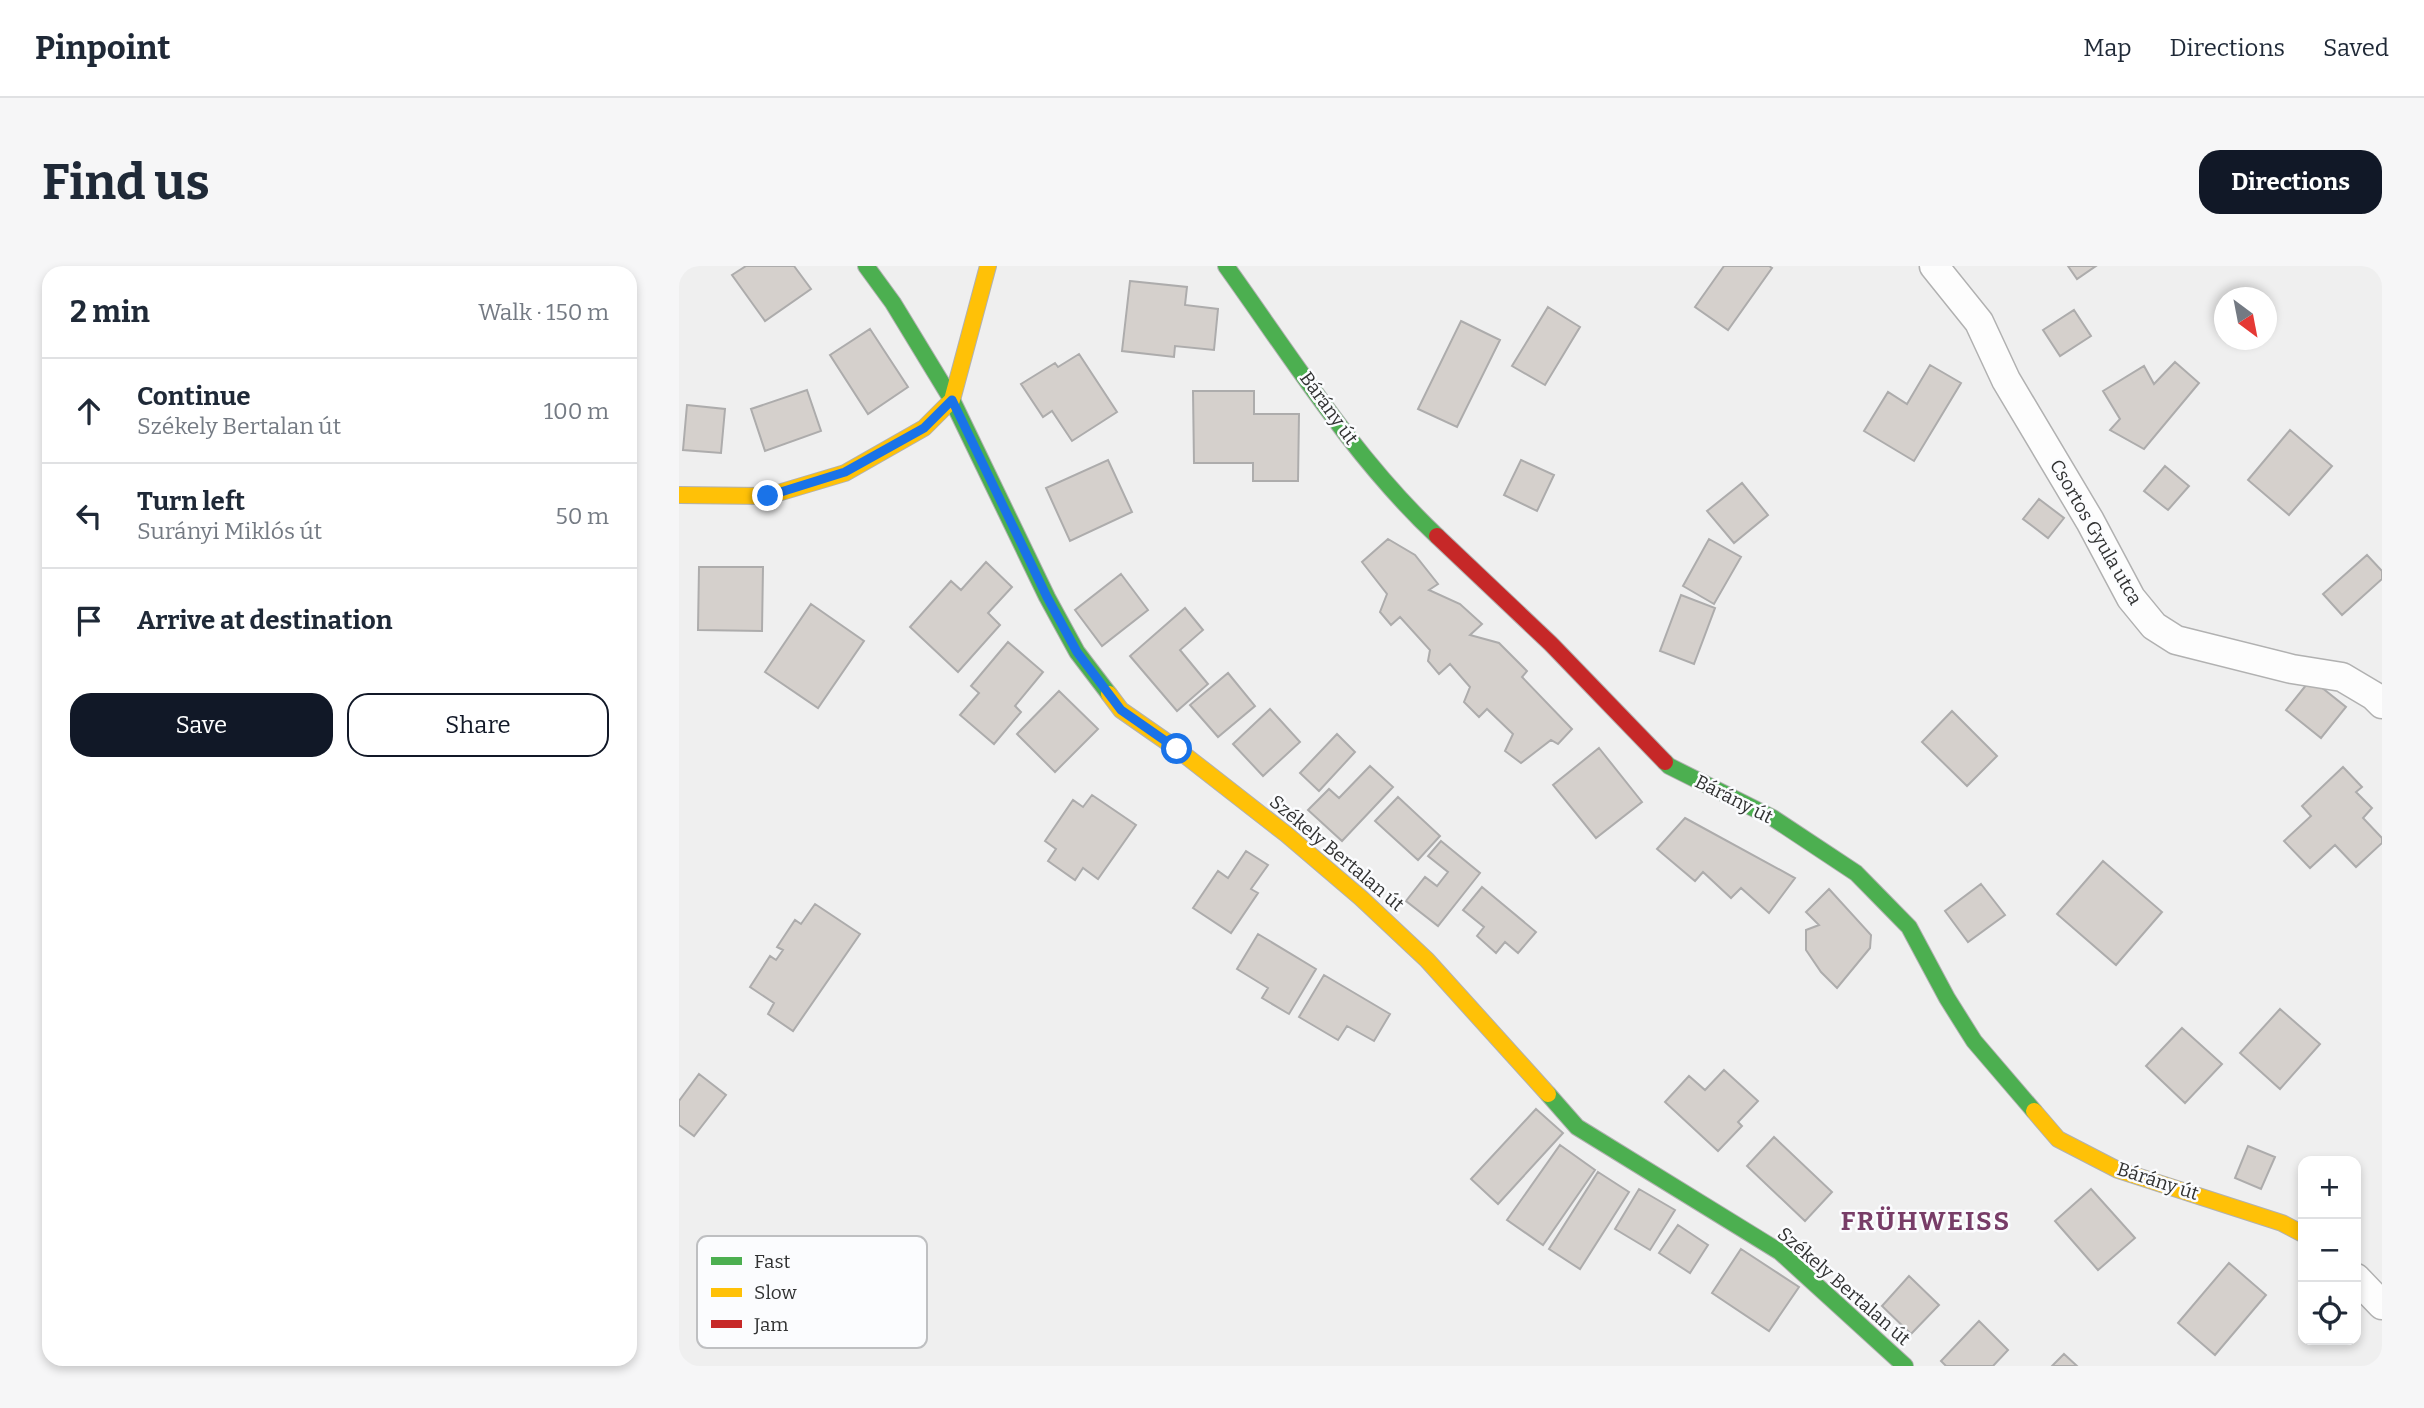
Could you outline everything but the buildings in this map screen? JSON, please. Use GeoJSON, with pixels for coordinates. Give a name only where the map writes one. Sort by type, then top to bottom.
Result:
{"type":"FeatureCollection","features":[{"type":"Feature","properties":{"kind":"street","name":"Székely Bertalan út"},"geometry":{"type":"LineString","coordinates":[[866,266],[893,303],[952,400],[1071,641],[1121,710],[1177,749],[1286,834],[1361,898],[1427,960],[1577,1127],[1780,1252],[1905,1366]]}},
{"type":"Feature","properties":{"kind":"street"},"geometry":{"type":"LineString","coordinates":[[679,495],[768,496],[845,472],[924,428],[952,400],[988,266]]}},
{"type":"Feature","properties":{"kind":"street","name":"Bárány út"},"geometry":{"type":"LineString","coordinates":[[1226,266],[1351,439],[1400,501],[1551,644],[1669,766],[1773,818],[1856,873],[1909,927],[1947,998],[1974,1041],[2058,1139],[2118,1170],[2270,1218],[2298,1232]]}},
{"type":"Feature","properties":{"kind":"street","name":"Csortos Gyula utca"},"geometry":{"type":"LineString","coordinates":[[1934,266],[1979,322],[2006,380],[2090,521],[2131,598],[2154,626],[2176,640],[2292,669],[2343,677],[2382,704]]}},
{"type":"Feature","properties":{"kind":"street"},"geometry":{"type":"LineString","coordinates":[[2360,1282],[2382,1305]]}},
{"type":"Feature","properties":{"kind":"traffic: fast"},"geometry":{"type":"LineString","coordinates":[[866,266],[893,303],[952,400],[1047,597],[1077,652],[1109,694]]}},
{"type":"Feature","properties":{"kind":"traffic: fast"},"geometry":{"type":"LineString","coordinates":[[1226,266],[1351,441],[1378,474],[1437,536]]}},
{"type":"Feature","properties":{"kind":"traffic: fast"},"geometry":{"type":"LineString","coordinates":[[1665,762],[1773,818],[1856,873],[1909,927],[1947,998],[1974,1041],[2034,1111]]}},
{"type":"Feature","properties":{"kind":"traffic: fast"},"geometry":{"type":"LineString","coordinates":[[1548,1094],[1577,1127],[1780,1252],[1905,1366]]}},
{"type":"Feature","properties":{"kind":"traffic: slow"},"geometry":{"type":"LineString","coordinates":[[679,495],[768,496],[845,473],[924,428],[952,400],[988,266]]}},
{"type":"Feature","properties":{"kind":"traffic: slow"},"geometry":{"type":"LineString","coordinates":[[1109,694],[1121,710],[1177,749],[1286,834],[1361,898],[1427,960],[1548,1094]]}},
{"type":"Feature","properties":{"kind":"traffic: slow"},"geometry":{"type":"LineString","coordinates":[[2034,1111],[2058,1139],[2118,1170],[2282,1223],[2298,1231]]}},
{"type":"Feature","properties":{"kind":"traffic: jam"},"geometry":{"type":"LineString","coordinates":[[1437,536],[1551,644],[1665,762]]}},
{"type":"Feature","properties":{"kind":"district","name":"FRÜHWEISS"},"geometry":{"type":"Point","coordinates":[1926,1221]}},
{"type":"Feature","properties":{"kind":"route"},"geometry":{"type":"LineString","coordinates":[[768,496],[845,472],[924,428],[952,400],[1047,597],[1077,652],[1121,710],[1177,749]]}}]}
